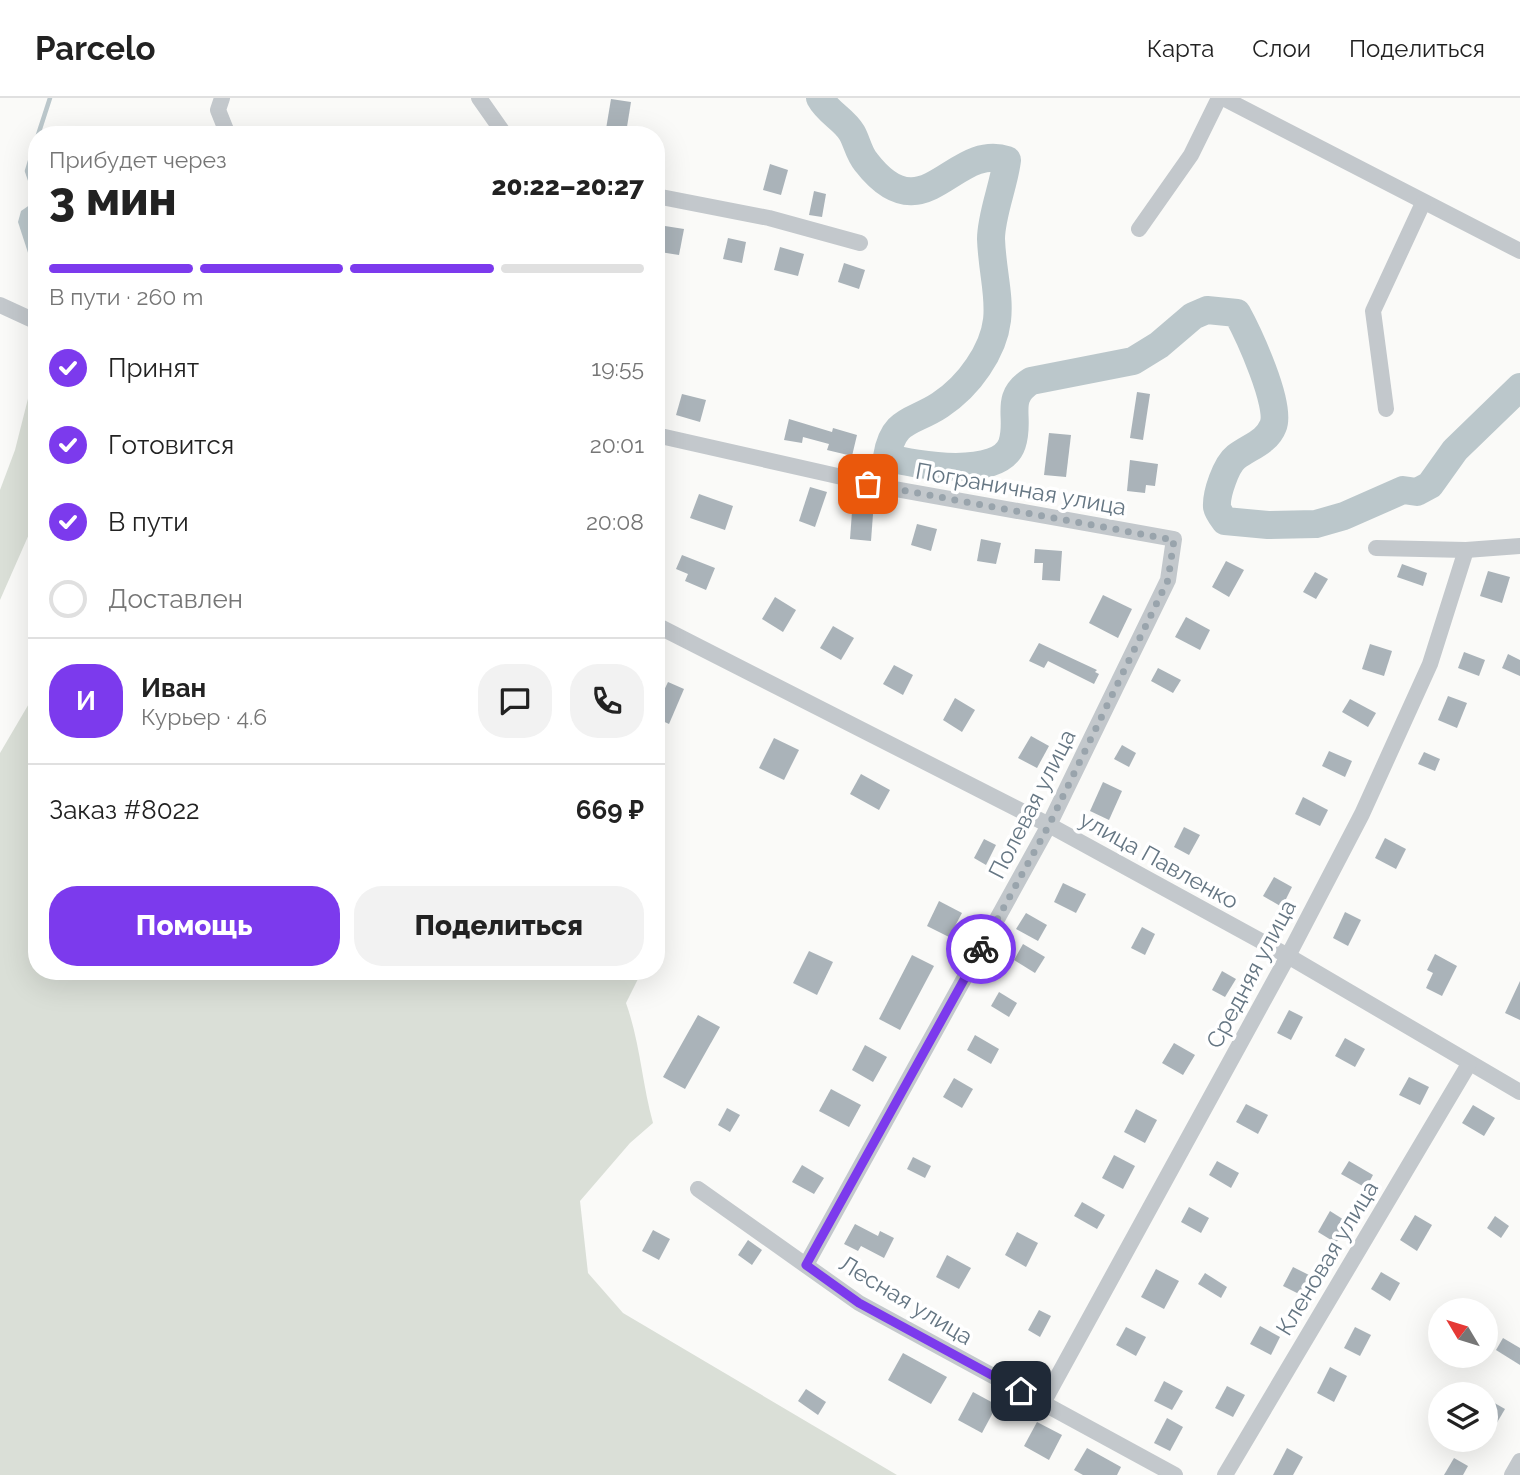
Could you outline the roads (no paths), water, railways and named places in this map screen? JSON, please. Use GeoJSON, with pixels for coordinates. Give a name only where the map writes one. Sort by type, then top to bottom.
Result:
{"type":"FeatureCollection","features":[{"type":"Feature","properties":{"kind":"street"},"geometry":{"type":"LineString","coordinates":[[479,98],[499,126]]}},
{"type":"Feature","properties":{"kind":"street"},"geometry":{"type":"LineString","coordinates":[[1139,229],[1191,155],[1221,98],[1520,251]]}},
{"type":"Feature","properties":{"kind":"street"},"geometry":{"type":"LineString","coordinates":[[216,102],[225,126]]}},
{"type":"Feature","properties":{"kind":"street"},"geometry":{"type":"LineString","coordinates":[[665,198],[769,218],[860,243]]}},
{"type":"Feature","properties":{"kind":"street"},"geometry":{"type":"LineString","coordinates":[[1385,409],[1373,311],[1423,203]]}},
{"type":"Feature","properties":{"kind":"street"},"geometry":{"type":"LineString","coordinates":[[0,305],[28,318]]}},
{"type":"Feature","properties":{"kind":"street","name":"Пограничная улица"},"geometry":{"type":"LineString","coordinates":[[665,437],[895,489],[1174,540]]}},
{"type":"Feature","properties":{"kind":"street","name":"Полевая улица"},"geometry":{"type":"LineString","coordinates":[[806,1265],[1049,825],[1168,580],[1174,540]]}},
{"type":"Feature","properties":{"kind":"street"},"geometry":{"type":"LineString","coordinates":[[1376,548],[1466,550],[1520,546]]}},
{"type":"Feature","properties":{"kind":"street","name":"Средняя улица"},"geometry":{"type":"LineString","coordinates":[[1043,1403],[1288,956],[1362,814],[1430,664],[1466,550]]}},
{"type":"Feature","properties":{"kind":"street","name":"улица Павленко"},"geometry":{"type":"LineString","coordinates":[[665,630],[1049,825],[1288,956],[1469,1064],[1518,1087]]}},
{"type":"Feature","properties":{"kind":"street","name":"Кленовая улица"},"geometry":{"type":"LineString","coordinates":[[1224,1475],[1469,1064]]}},
{"type":"Feature","properties":{"kind":"street","name":"Лесная улица"},"geometry":{"type":"LineString","coordinates":[[698,1189],[859,1303],[1175,1475]]}},
{"type":"Feature","properties":{"kind":"street"},"geometry":{"type":"LineString","coordinates":[[1512,1475],[1520,1461]]}},
{"type":"Feature","properties":{"kind":"waterway"},"geometry":{"type":"LineString","coordinates":[[41,126],[50,98]]}},
{"type":"Feature","properties":{"kind":"waterway"},"geometry":{"type":"LineString","coordinates":[[820,98],[849,128],[866,162],[886,183],[905,191],[922,190],[970,163],[988,158],[1007,160],[991,239],[998,304],[994,334],[988,350],[974,373],[956,393],[899,428],[890,444],[887,457],[917,464],[956,467],[991,462],[1004,455],[1012,444],[1017,395],[1031,381],[1133,361],[1159,345],[1193,316],[1207,310],[1237,313],[1262,370],[1273,403],[1274,416],[1273,426],[1267,436],[1236,457],[1229,466],[1220,488],[1218,509],[1225,521],[1268,525],[1316,524],[1344,516],[1403,490],[1417,492],[1430,485],[1455,450],[1520,387]]}},
{"type":"Feature","properties":{"kind":"waterway"},"geometry":{"type":"LineString","coordinates":[[28,168],[28,174]]}}]}
